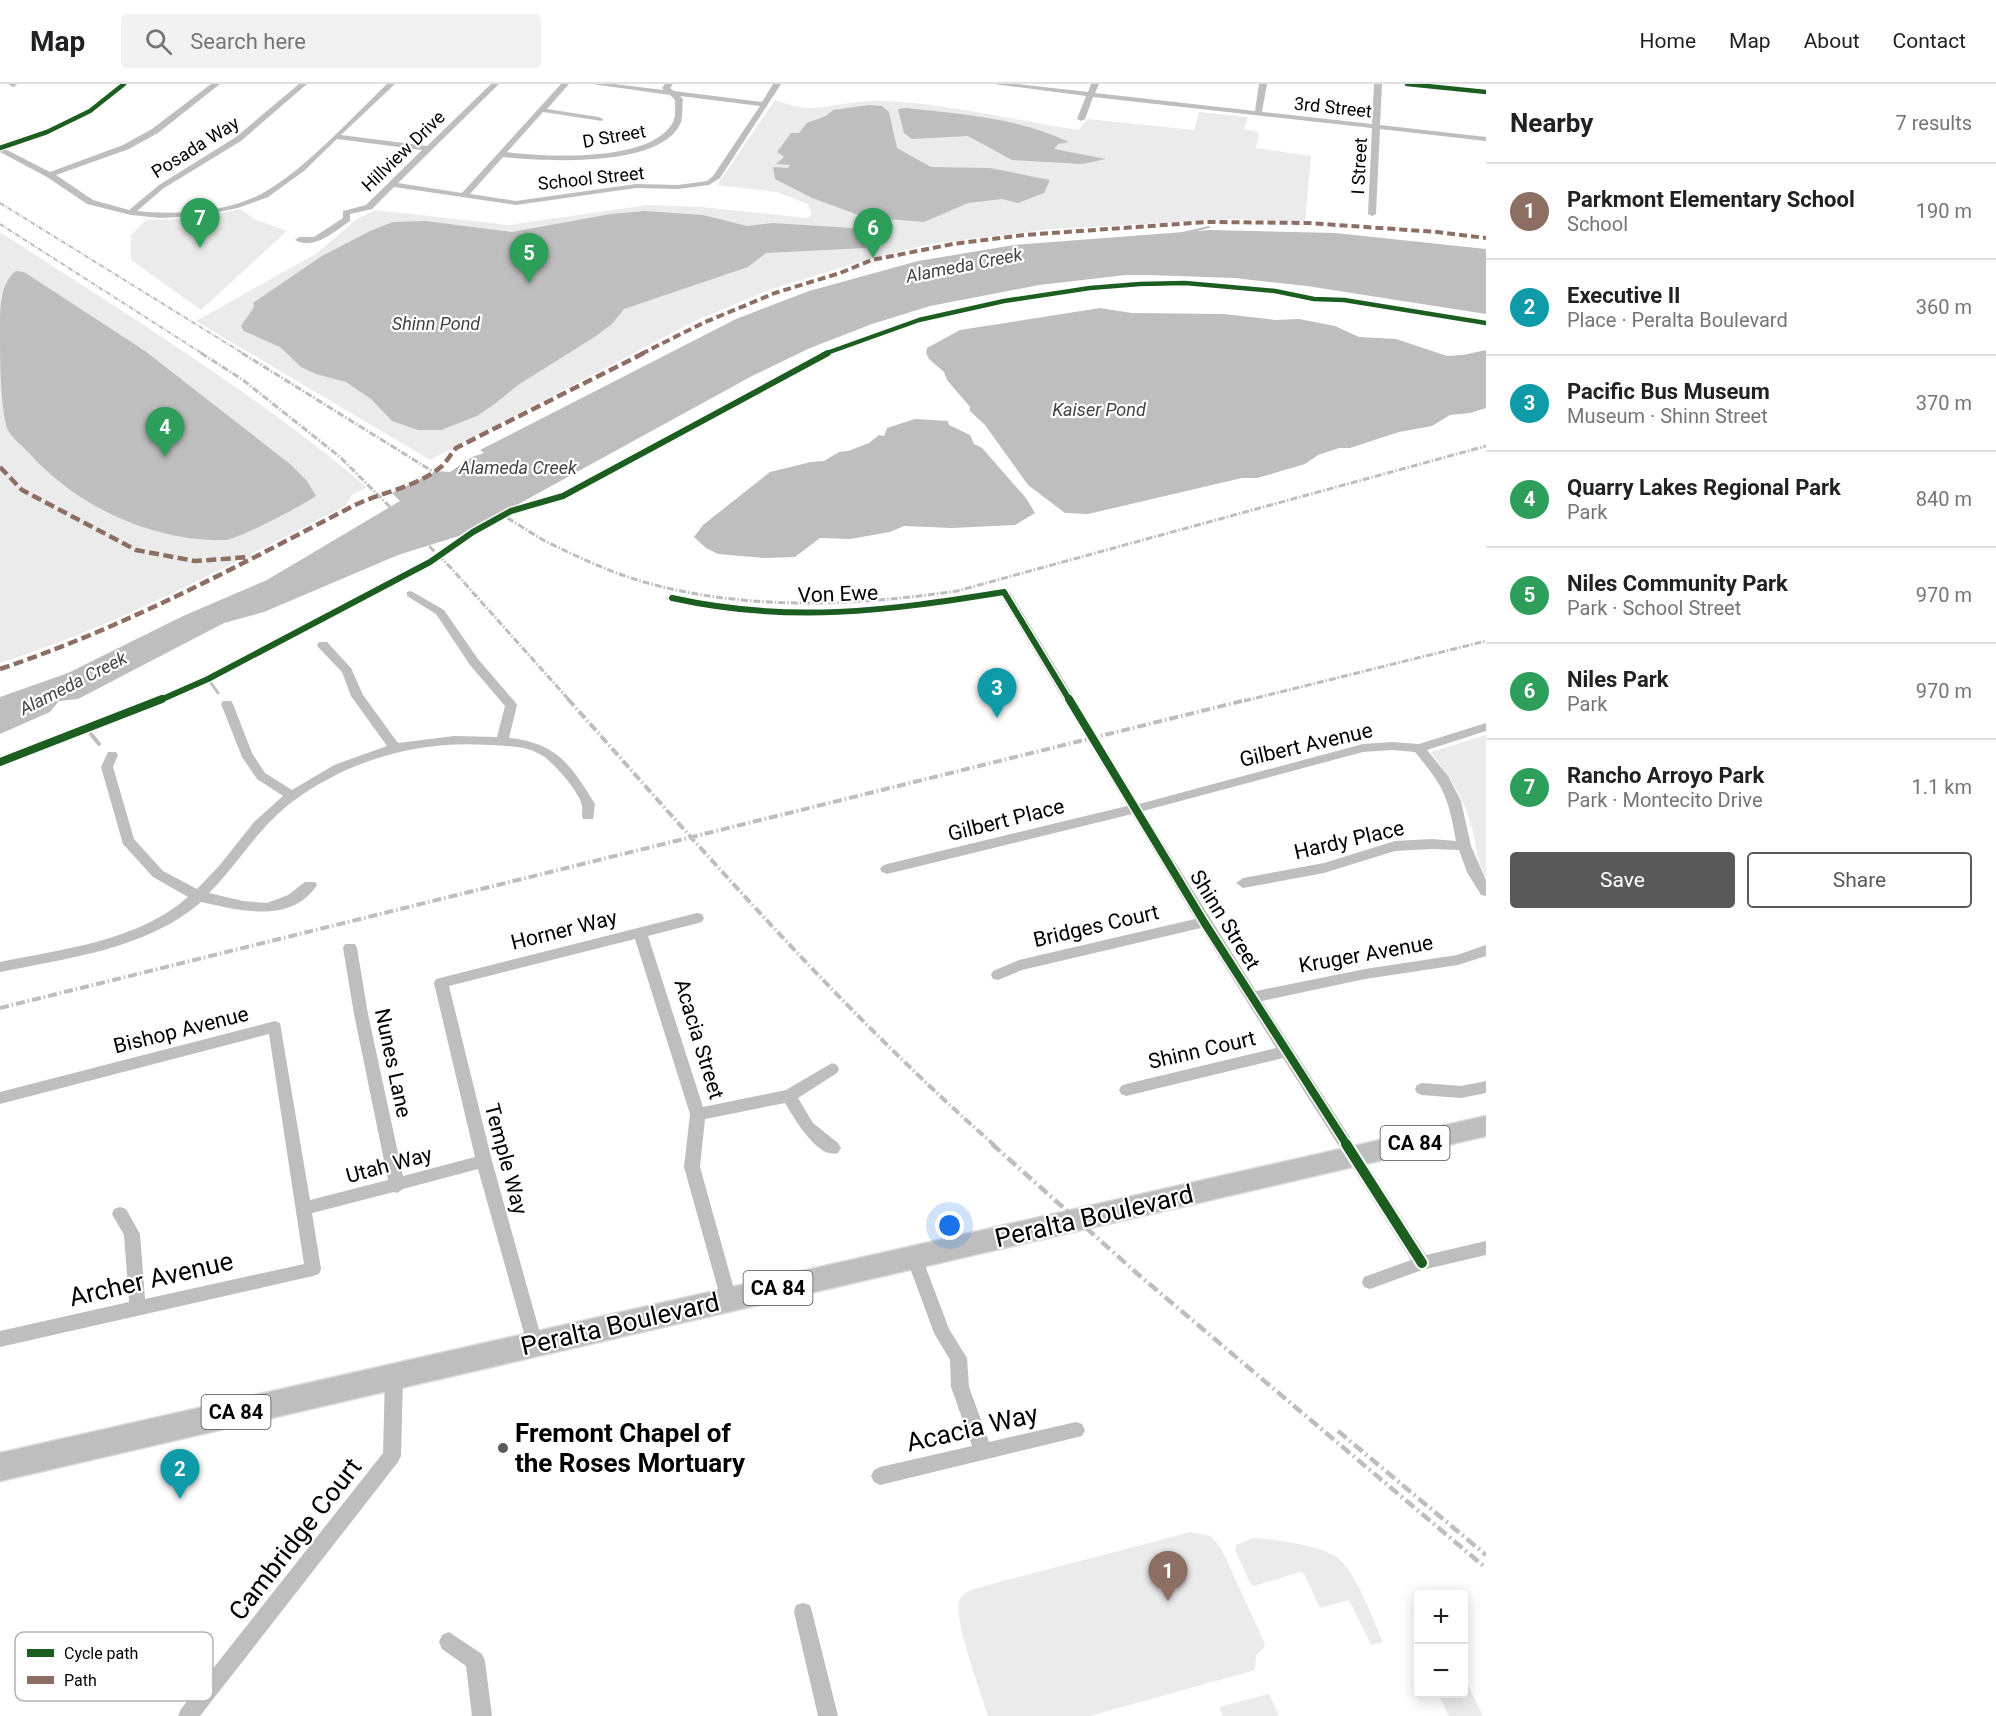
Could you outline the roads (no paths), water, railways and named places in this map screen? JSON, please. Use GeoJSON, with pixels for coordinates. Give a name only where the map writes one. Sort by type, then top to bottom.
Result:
{"type":"FeatureCollection","features":[{"type":"Feature","properties":{"kind":"main road","name":"Peralta Boulevard"},"geometry":{"type":"LineString","coordinates":[[0,1467],[1486,1126]]}},
{"type":"Feature","properties":{"kind":"street"},"geometry":{"type":"LineString","coordinates":[[0,148],[47,132],[90,111],[124,84]]}},
{"type":"Feature","properties":{"kind":"street"},"geometry":{"type":"LineString","coordinates":[[50,175],[126,147],[163,125],[216,84]]}},
{"type":"Feature","properties":{"kind":"street","name":"Posada Way"},"geometry":{"type":"LineString","coordinates":[[131,213],[148,194],[166,181],[216,154],[253,127],[303,84]]}},
{"type":"Feature","properties":{"kind":"street"},"geometry":{"type":"LineString","coordinates":[[0,148],[50,175],[90,202],[131,213],[161,216],[197,214],[234,206],[265,195],[301,168],[391,84]]}},
{"type":"Feature","properties":{"kind":"street","name":"Hillview Drive"},"geometry":{"type":"LineString","coordinates":[[299,240],[316,240],[347,219],[346,213],[369,207],[495,84]]}},
{"type":"Feature","properties":{"kind":"street"},"geometry":{"type":"LineString","coordinates":[[464,195],[565,84]]}},
{"type":"Feature","properties":{"kind":"street"},"geometry":{"type":"LineString","coordinates":[[596,84],[764,104]]}},
{"type":"Feature","properties":{"kind":"street","name":"D Street"},"geometry":{"type":"LineString","coordinates":[[500,154],[559,160],[642,149],[655,145],[664,139],[678,122],[679,99],[666,88],[669,84]]}},
{"type":"Feature","properties":{"kind":"street","name":"School Street"},"geometry":{"type":"LineString","coordinates":[[393,185],[516,202],[636,186],[678,187],[709,183],[716,178],[777,84]]}},
{"type":"Feature","properties":{"kind":"street","name":"3rd Street"},"geometry":{"type":"LineString","coordinates":[[998,84],[1486,139]]}},
{"type":"Feature","properties":{"kind":"street"},"geometry":{"type":"LineString","coordinates":[[1081,119],[1095,84]]}},
{"type":"Feature","properties":{"kind":"street"},"geometry":{"type":"LineString","coordinates":[[1258,113],[1263,84]]}},
{"type":"Feature","properties":{"kind":"street","name":"I Street"},"geometry":{"type":"LineString","coordinates":[[1372,214],[1377,84]]}},
{"type":"Feature","properties":{"kind":"street"},"geometry":{"type":"LineString","coordinates":[[1407,84],[1486,92]]}},
{"type":"Feature","properties":{"kind":"street"},"geometry":{"type":"LineString","coordinates":[[542,110],[599,119]]}},
{"type":"Feature","properties":{"kind":"street"},"geometry":{"type":"LineString","coordinates":[[336,137],[429,149]]}},
{"type":"Feature","properties":{"kind":"street","name":"Von Ewe"},"geometry":{"type":"LineString","coordinates":[[672,598],[736,610],[780,614],[835,614],[895,610],[1004,592]]}},
{"type":"Feature","properties":{"kind":"street","name":"Shinn Street"},"geometry":{"type":"LineString","coordinates":[[1004,592],[1204,922],[1422,1263]]}},
{"type":"Feature","properties":{"kind":"street"},"geometry":{"type":"LineString","coordinates":[[411,594],[440,612],[474,662],[511,705],[502,741]]}},
{"type":"Feature","properties":{"kind":"street"},"geometry":{"type":"LineString","coordinates":[[323,645],[347,671],[357,696],[395,748]]}},
{"type":"Feature","properties":{"kind":"street"},"geometry":{"type":"LineString","coordinates":[[227,704],[246,754],[261,776],[291,796]]}},
{"type":"Feature","properties":{"kind":"street","name":"Gilbert Avenue"},"geometry":{"type":"LineString","coordinates":[[1135,809],[1363,748],[1392,746],[1419,748],[1486,727]]}},
{"type":"Feature","properties":{"kind":"street"},"geometry":{"type":"LineString","coordinates":[[0,967],[111,943],[165,922],[198,896],[223,871],[262,821],[291,796],[320,777],[355,760],[395,748],[454,738],[502,741],[540,748],[563,767],[590,804],[588,816]]}},
{"type":"Feature","properties":{"kind":"street"},"geometry":{"type":"LineString","coordinates":[[1419,748],[1444,779],[1455,801],[1464,846],[1474,872],[1486,891]]}},
{"type":"Feature","properties":{"kind":"street"},"geometry":{"type":"LineString","coordinates":[[112,755],[107,766],[128,841],[158,874],[198,896],[243,906],[268,908],[293,899],[310,885]]}},
{"type":"Feature","properties":{"kind":"street","name":"Gilbert Place"},"geometry":{"type":"LineString","coordinates":[[887,869],[1135,809]]}},
{"type":"Feature","properties":{"kind":"street","name":"Hardy Place"},"geometry":{"type":"LineString","coordinates":[[1243,883],[1323,867],[1395,846],[1432,844],[1464,846]]}},
{"type":"Feature","properties":{"kind":"street","name":"Horner Way"},"geometry":{"type":"LineString","coordinates":[[441,983],[697,918]]}},
{"type":"Feature","properties":{"kind":"street","name":"Bridges Court"},"geometry":{"type":"LineString","coordinates":[[998,975],[1019,965],[1204,922]]}},
{"type":"Feature","properties":{"kind":"street","name":"Acacia Street"},"geometry":{"type":"LineString","coordinates":[[640,932],[698,1114],[692,1167],[729,1300]]}},
{"type":"Feature","properties":{"kind":"street","name":"Nunes Lane"},"geometry":{"type":"LineString","coordinates":[[350,948],[363,1025],[397,1186]]}},
{"type":"Feature","properties":{"kind":"street","name":"Kruger Avenue"},"geometry":{"type":"LineString","coordinates":[[1253,997],[1365,974],[1458,960],[1486,950]]}},
{"type":"Feature","properties":{"kind":"street","name":"Temple Way"},"geometry":{"type":"LineString","coordinates":[[441,983],[484,1161],[535,1344]]}},
{"type":"Feature","properties":{"kind":"street","name":"Bishop Avenue"},"geometry":{"type":"LineString","coordinates":[[0,1098],[275,1027],[313,1269]]}},
{"type":"Feature","properties":{"kind":"street","name":"Shinn Court"},"geometry":{"type":"LineString","coordinates":[[1126,1090],[1287,1051]]}},
{"type":"Feature","properties":{"kind":"street"},"geometry":{"type":"LineString","coordinates":[[698,1114],[789,1096],[832,1069]]}},
{"type":"Feature","properties":{"kind":"street"},"geometry":{"type":"LineString","coordinates":[[1422,1089],[1461,1092],[1486,1087]]}},
{"type":"Feature","properties":{"kind":"street"},"geometry":{"type":"LineString","coordinates":[[789,1096],[808,1128],[833,1149]]}},
{"type":"Feature","properties":{"kind":"street","name":"Utah Way"},"geometry":{"type":"LineString","coordinates":[[303,1209],[397,1186],[484,1161]]}},
{"type":"Feature","properties":{"kind":"street"},"geometry":{"type":"LineString","coordinates":[[120,1214],[132,1234],[138,1308]]}},
{"type":"Feature","properties":{"kind":"street"},"geometry":{"type":"LineString","coordinates":[[1370,1281],[1422,1263],[1486,1248]]}},
{"type":"Feature","properties":{"kind":"street"},"geometry":{"type":"LineString","coordinates":[[914,1257],[942,1334],[958,1358],[960,1387],[983,1451]]}},
{"type":"Feature","properties":{"kind":"street","name":"Archer Avenue"},"geometry":{"type":"LineString","coordinates":[[0,1339],[313,1269]]}},
{"type":"Feature","properties":{"kind":"street","name":"Cambridge Court"},"geometry":{"type":"LineString","coordinates":[[213,1684],[392,1456],[394,1376]]}},
{"type":"Feature","properties":{"kind":"street","name":"Acacia Way"},"geometry":{"type":"LineString","coordinates":[[880,1476],[1076,1430]]}},
{"type":"Feature","properties":{"kind":"street"},"geometry":{"type":"LineString","coordinates":[[803,1612],[828,1716]]}},
{"type":"Feature","properties":{"kind":"street"},"geometry":{"type":"LineString","coordinates":[[449,1642],[475,1661],[483,1716]]}},
{"type":"Feature","properties":{"kind":"street","name":"Cambridge Court"},"geometry":{"type":"LineString","coordinates":[[188,1716],[200,1701]]}},
{"type":"Feature","properties":{"kind":"water"},"geometry":{"type":"Polygon","coordinates":[[[869,105],[882,106],[889,112],[897,148],[931,167],[990,168],[1050,180],[1044,193],[1018,203],[1002,199],[968,203],[924,222],[864,217],[812,198],[775,179],[773,167],[788,168],[790,165],[776,164],[784,157],[777,152],[791,133],[799,133],[807,123],[826,116],[833,110],[869,105]]]}},
{"type":"Feature","properties":{"kind":"water"},"geometry":{"type":"Polygon","coordinates":[[[898,109],[989,118],[1030,127],[1069,142],[1058,144],[1054,149],[1106,159],[1082,164],[1012,160],[968,136],[912,139],[904,133],[898,109]]]}},
{"type":"Feature","properties":{"kind":"water","name":"Shinn Pond"},"geometry":{"type":"Polygon","coordinates":[[[645,211],[703,215],[747,226],[773,223],[867,229],[886,233],[883,243],[865,248],[766,253],[748,267],[624,309],[612,324],[596,336],[518,385],[477,416],[441,430],[418,430],[392,421],[371,399],[346,382],[316,374],[301,367],[280,347],[244,331],[241,326],[254,307],[253,303],[322,256],[370,231],[393,222],[425,221],[512,232],[611,214],[645,211]]]}},
{"type":"Feature","properties":{"kind":"water","name":"Alameda Creek"},"geometry":{"type":"Polygon","coordinates":[[[1210,230],[1335,233],[1486,249],[1486,314],[1307,286],[1234,278],[1149,275],[1126,275],[1039,285],[930,306],[872,324],[810,348],[752,376],[462,535],[398,555],[264,612],[224,623],[78,699],[59,701],[50,712],[0,734],[0,697],[68,673],[183,616],[267,580],[400,501],[392,493],[437,471],[450,472],[472,457],[484,453],[480,450],[736,319],[809,291],[918,261],[1014,245],[1210,230]]]}},
{"type":"Feature","properties":{"kind":"water"},"geometry":{"type":"Polygon","coordinates":[[[16,271],[24,272],[145,351],[290,464],[307,481],[316,496],[257,528],[226,540],[171,535],[143,527],[117,517],[69,489],[16,441],[7,428],[1,380],[0,313],[4,289],[16,271]]]}},
{"type":"Feature","properties":{"kind":"water","name":"Kaiser Pond"},"geometry":{"type":"Polygon","coordinates":[[[1100,308],[1132,313],[1224,314],[1276,320],[1299,319],[1335,326],[1359,337],[1396,339],[1447,356],[1486,350],[1486,408],[1470,413],[1450,415],[1432,426],[1399,432],[1350,448],[1339,448],[1318,455],[1305,464],[1257,478],[1242,478],[1088,514],[1065,513],[1028,485],[985,425],[970,411],[970,407],[947,380],[944,372],[929,359],[926,353],[927,348],[960,330],[1100,308]]]}},
{"type":"Feature","properties":{"kind":"water"},"geometry":{"type":"Polygon","coordinates":[[[915,419],[948,421],[949,425],[970,435],[974,444],[982,448],[1026,498],[1035,513],[1015,525],[952,528],[904,526],[890,532],[850,539],[820,538],[795,557],[765,558],[718,554],[706,548],[694,537],[703,525],[770,472],[824,461],[839,452],[869,443],[879,435],[884,436],[887,428],[915,419]]]}},
{"type":"Feature","properties":{"kind":"waterway"},"geometry":{"type":"LineString","coordinates":[[1183,233],[1209,227]]}},
{"type":"Feature","properties":{"kind":"waterway"},"geometry":{"type":"LineString","coordinates":[[208,679],[218,693]]}},
{"type":"Feature","properties":{"kind":"waterway"},"geometry":{"type":"LineString","coordinates":[[87,729],[99,744]]}},
{"type":"Feature","properties":{"kind":"railway"},"geometry":{"type":"LineString","coordinates":[[0,203],[244,354]]}},
{"type":"Feature","properties":{"kind":"railway"},"geometry":{"type":"LineString","coordinates":[[0,224],[203,354]]}},
{"type":"Feature","properties":{"kind":"railway"},"geometry":{"type":"LineString","coordinates":[[201,353],[243,380],[340,457],[451,568],[570,701]]}},
{"type":"Feature","properties":{"kind":"railway"},"geometry":{"type":"LineString","coordinates":[[242,353],[555,546],[605,569],[644,582],[722,598],[761,602],[879,600],[957,591],[1486,446]]}},
{"type":"Feature","properties":{"kind":"railway"},"geometry":{"type":"LineString","coordinates":[[1244,701],[1486,641]]}},
{"type":"Feature","properties":{"kind":"railway"},"geometry":{"type":"LineString","coordinates":[[568,699],[691,837]]}},
{"type":"Feature","properties":{"kind":"railway"},"geometry":{"type":"LineString","coordinates":[[691,837],[1250,699]]}},
{"type":"Feature","properties":{"kind":"railway"},"geometry":{"type":"LineString","coordinates":[[0,1008],[691,837]]}},
{"type":"Feature","properties":{"kind":"railway"},"geometry":{"type":"LineString","coordinates":[[691,837],[774,928],[881,1039],[994,1145]]}},
{"type":"Feature","properties":{"kind":"railway"},"geometry":{"type":"LineString","coordinates":[[992,1144],[1140,1276],[1486,1568]]}},
{"type":"Feature","properties":{"kind":"railway"},"geometry":{"type":"LineString","coordinates":[[1338,1431],[1486,1555]]}},
{"type":"Feature","properties":{"kind":"place","name":"Rancho Arroyo Park"},"geometry":{"type":"Point","coordinates":[200,248]}},
{"type":"Feature","properties":{"kind":"place","name":"Niles Park"},"geometry":{"type":"Point","coordinates":[873,258]}},
{"type":"Feature","properties":{"kind":"place","name":"Niles Community Park"},"geometry":{"type":"Point","coordinates":[529,283]}},
{"type":"Feature","properties":{"kind":"place","name":"Quarry Lakes Regional Park"},"geometry":{"type":"Point","coordinates":[165,457]}},
{"type":"Feature","properties":{"kind":"place","name":"Pacific Bus Museum"},"geometry":{"type":"Point","coordinates":[997,718]}},
{"type":"Feature","properties":{"kind":"place","name":"Fremont Chapel of the Roses Mortuary"},"geometry":{"type":"Point","coordinates":[503,1448]}},
{"type":"Feature","properties":{"kind":"place","name":"Executive II"},"geometry":{"type":"Point","coordinates":[180,1499]}},
{"type":"Feature","properties":{"kind":"place","name":"Parkmont Elementary School"},"geometry":{"type":"Point","coordinates":[1168,1601]}}]}
